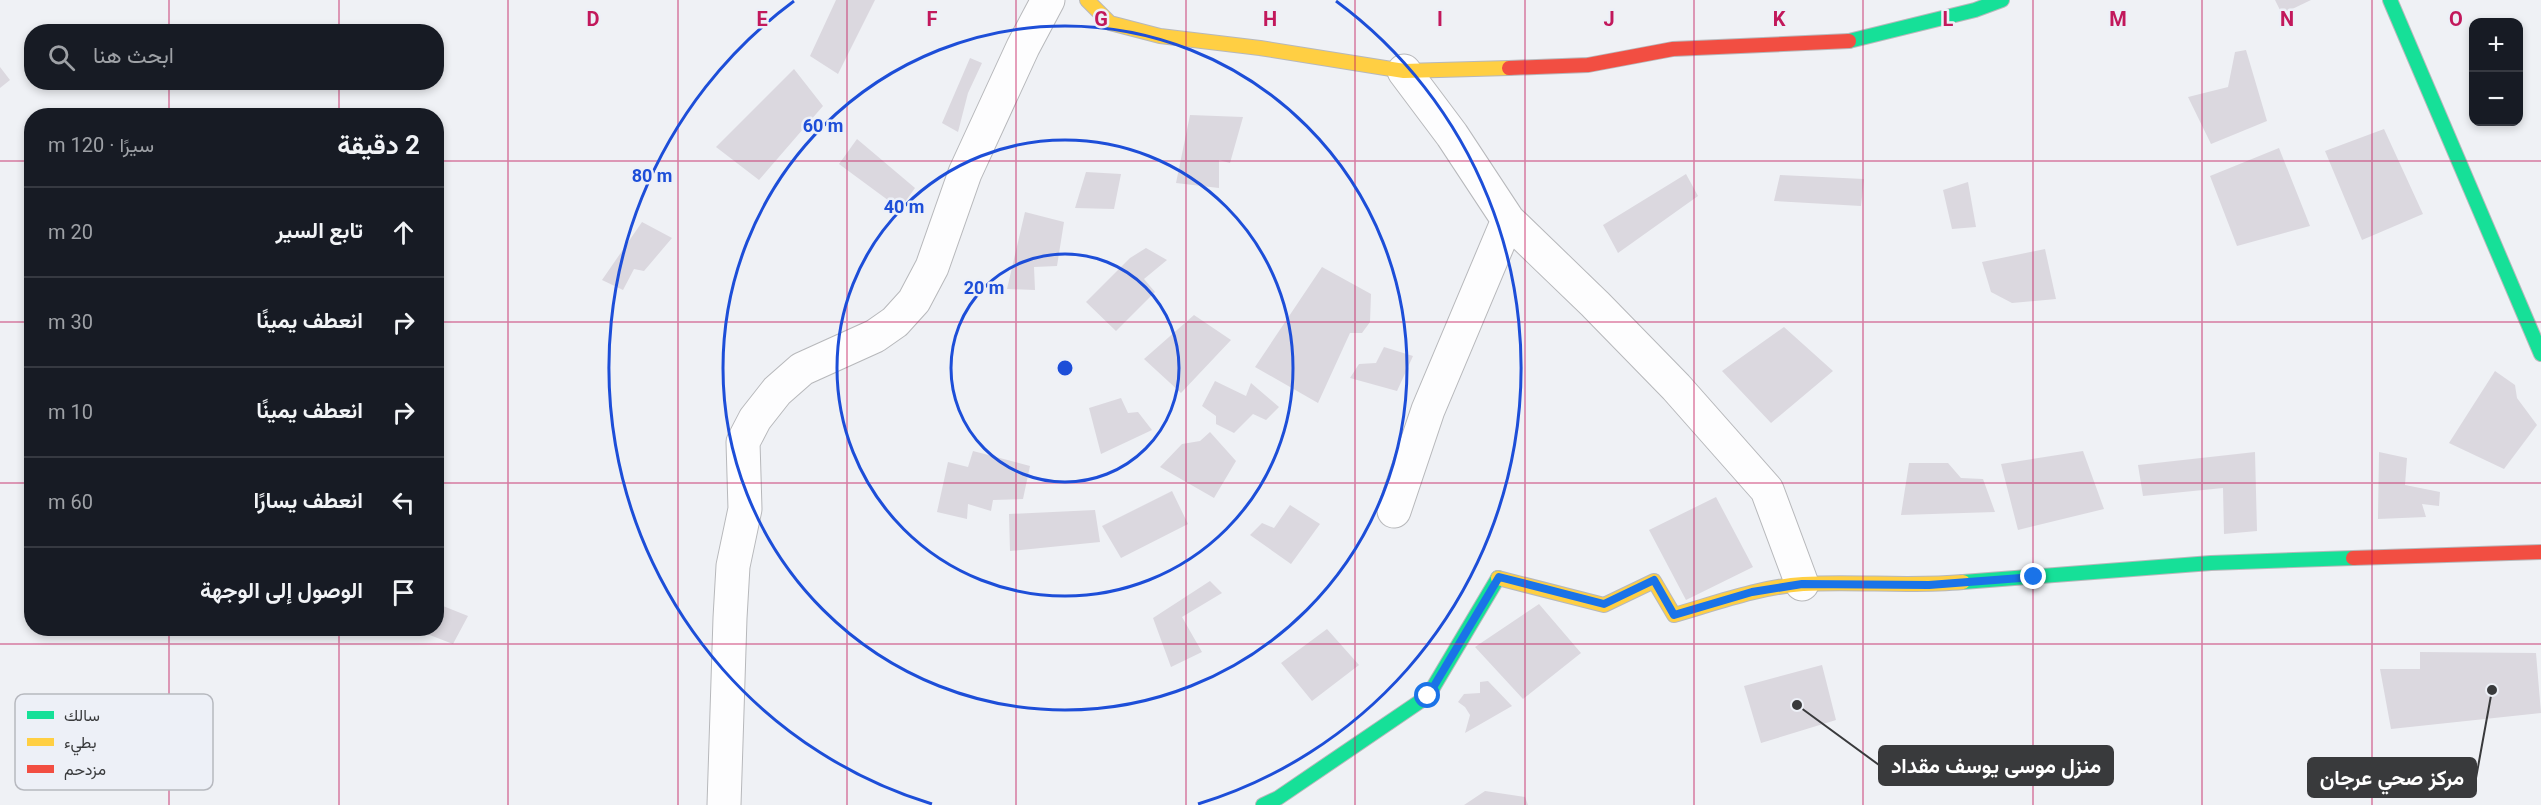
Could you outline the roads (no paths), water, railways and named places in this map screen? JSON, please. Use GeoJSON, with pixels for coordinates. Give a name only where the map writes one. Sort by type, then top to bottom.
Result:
{"type":"FeatureCollection","features":[{"type":"Feature","properties":{"kind":"street"},"geometry":{"type":"LineString","coordinates":[[724,805],[730,618],[734,566],[745,509],[743,442],[755,419],[777,391],[802,369],[875,336],[895,322],[914,300],[932,267],[965,173],[1023,47],[1048,0]]}},
{"type":"Feature","properties":{"kind":"street"},"geometry":{"type":"LineString","coordinates":[[1087,0],[1110,23],[1160,36],[1260,48],[1404,71],[1588,65],[1673,49],[1846,41],[1974,10],[2002,0]]}},
{"type":"Feature","properties":{"kind":"street"},"geometry":{"type":"LineString","coordinates":[[2390,0],[2541,354]]}},
{"type":"Feature","properties":{"kind":"street"},"geometry":{"type":"LineString","coordinates":[[1404,71],[1452,135],[1508,220],[1677,387],[1767,490],[1802,584]]}},
{"type":"Feature","properties":{"kind":"street"},"geometry":{"type":"LineString","coordinates":[[1394,511],[1428,410],[1508,220]]}},
{"type":"Feature","properties":{"kind":"street"},"geometry":{"type":"LineString","coordinates":[[1263,805],[1278,798],[1428,696],[1499,577],[1604,604],[1654,580],[1674,615],[1752,592],[1802,584],[1929,585],[2211,563],[2541,552]]}},
{"type":"Feature","properties":{"kind":"place","name":"مركز صحي عرجان"},"geometry":{"type":"Point","coordinates":[2492,690]}},
{"type":"Feature","properties":{"kind":"place","name":"منزل موسى يوسف مقداد"},"geometry":{"type":"Point","coordinates":[1797,705]}}]}
